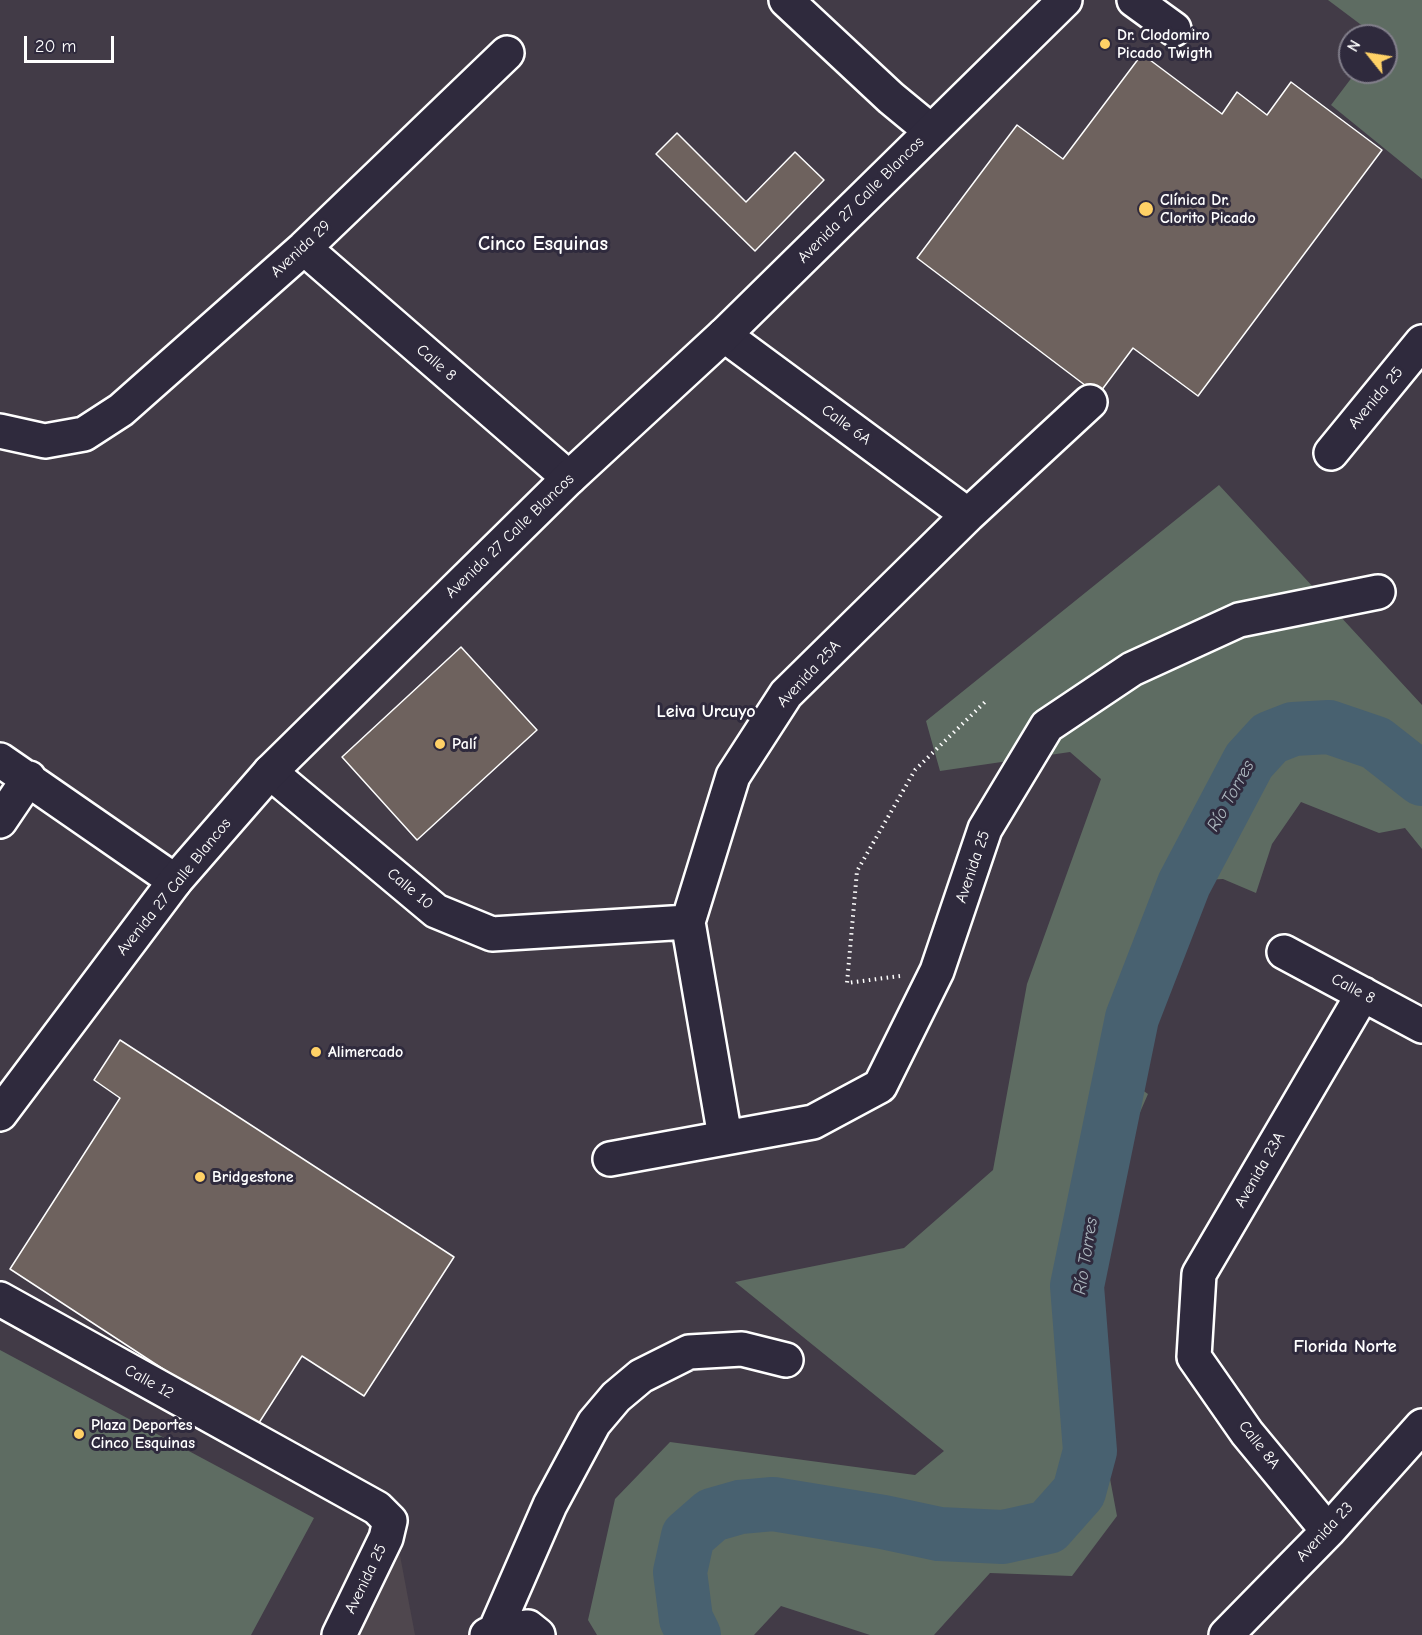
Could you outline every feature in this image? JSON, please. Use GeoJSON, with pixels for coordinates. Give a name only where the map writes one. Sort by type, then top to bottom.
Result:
{"type":"FeatureCollection","features":[{"type":"Feature","properties":{"kind":"street"},"geometry":{"type":"LineString","coordinates":[[786,0],[891,98],[931,131]]}},
{"type":"Feature","properties":{"kind":"street","name":"Avenida 27 Calle Blancos"},"geometry":{"type":"LineString","coordinates":[[0,1114],[175,881],[270,772],[569,477],[724,335],[1065,0]]}},
{"type":"Feature","properties":{"kind":"street"},"geometry":{"type":"LineString","coordinates":[[1134,0],[1174,30]]}},
{"type":"Feature","properties":{"kind":"street","name":"Avenida 29"},"geometry":{"type":"LineString","coordinates":[[0,431],[45,441],[84,434],[121,410],[304,248],[507,53]]}},
{"type":"Feature","properties":{"kind":"street","name":"Calle 8"},"geometry":{"type":"LineString","coordinates":[[304,248],[569,477]]}},
{"type":"Feature","properties":{"kind":"street","name":"Calle 6A"},"geometry":{"type":"LineString","coordinates":[[724,335],[968,515]]}},
{"type":"Feature","properties":{"kind":"street","name":"Avenida 25"},"geometry":{"type":"LineString","coordinates":[[1330,453],[1422,342]]}},
{"type":"Feature","properties":{"kind":"street","name":"Avenida 25A"},"geometry":{"type":"LineString","coordinates":[[725,1137],[688,922],[733,776],[786,694],[968,515],[1090,402]]}},
{"type":"Feature","properties":{"kind":"street","name":"Avenida 25"},"geometry":{"type":"LineString","coordinates":[[610,1159],[813,1122],[880,1086],[937,971],[985,829],[1047,726],[1132,669],[1239,620],[1378,592]]}},
{"type":"Feature","properties":{"kind":"street"},"geometry":{"type":"LineString","coordinates":[[0,760],[175,881]]}},
{"type":"Feature","properties":{"kind":"street","name":"Calle 10"},"geometry":{"type":"LineString","coordinates":[[270,772],[436,911],[492,934],[688,922]]}},
{"type":"Feature","properties":{"kind":"street"},"geometry":{"type":"LineString","coordinates":[[0,821],[29,778]]}},
{"type":"Feature","properties":{"kind":"street","name":"Calle 8"},"geometry":{"type":"LineString","coordinates":[[1284,952],[1422,1026]]}},
{"type":"Feature","properties":{"kind":"street","name":"Avenida 23A"},"geometry":{"type":"LineString","coordinates":[[1194,1357],[1199,1274],[1363,994]]}},
{"type":"Feature","properties":{"kind":"street","name":"Calle 12"},"geometry":{"type":"LineString","coordinates":[[0,1299],[377,1508],[390,1521]]}},
{"type":"Feature","properties":{"kind":"street"},"geometry":{"type":"LineString","coordinates":[[491,1633],[550,1505],[594,1423],[615,1397],[641,1376],[689,1352],[742,1349],[786,1360]]}},
{"type":"Feature","properties":{"kind":"street","name":"Calle 8A"},"geometry":{"type":"LineString","coordinates":[[1194,1357],[1247,1433],[1328,1531]]}},
{"type":"Feature","properties":{"kind":"street","name":"Avenida 23"},"geometry":{"type":"LineString","coordinates":[[1226,1635],[1328,1531],[1422,1426]]}},
{"type":"Feature","properties":{"kind":"street","name":"Avenida 25"},"geometry":{"type":"LineString","coordinates":[[339,1635],[386,1538],[390,1521]]}},
{"type":"Feature","properties":{"kind":"street"},"geometry":{"type":"LineString","coordinates":[[491,1633],[528,1627],[538,1635]]}},
{"type":"Feature","properties":{"kind":"path"},"geometry":{"type":"LineString","coordinates":[[937,971],[847,982],[857,871],[915,770],[986,701]]}},
{"type":"Feature","properties":{"kind":"shaded area"},"geometry":{"type":"Polygon","coordinates":[[[395,1529],[415,1635],[340,1635],[395,1529]]]}},
{"type":"Feature","properties":{"kind":"green space"},"geometry":{"type":"Polygon","coordinates":[[[1328,0],[1422,0],[1422,179],[1331,105],[1347,84],[1398,84],[1398,24],[1360,24],[1328,0]]]}},
{"type":"Feature","properties":{"kind":"green space"},"geometry":{"type":"Polygon","coordinates":[[[1219,485],[1422,705],[1422,849],[1405,828],[1379,833],[1301,802],[1272,844],[1256,893],[1223,879],[1171,882],[1145,944],[1149,1011],[1106,1065],[1148,1094],[1071,1271],[1117,1516],[1072,1576],[990,1573],[934,1635],[870,1635],[781,1606],[754,1635],[597,1635],[588,1620],[615,1499],[670,1442],[915,1475],[944,1451],[735,1282],[904,1248],[993,1170],[1027,984],[1101,779],[1070,752],[940,771],[926,721],[1219,485]]]}},
{"type":"Feature","properties":{"kind":"green space","name":"Plaza Deportes Cinco Esquinas"},"geometry":{"type":"Polygon","coordinates":[[[0,1350],[314,1518],[251,1635],[0,1635],[0,1350]]]}},
{"type":"Feature","properties":{"kind":"building","name":"Clínica Dr. Clorito Picado"},"geometry":{"type":"Polygon","coordinates":[[[1142,54],[1222,114],[1237,92],[1267,115],[1291,82],[1382,150],[1198,396],[1133,348],[1098,395],[917,258],[1017,125],[1063,159],[1142,54]]]}},
{"type":"Feature","properties":{"kind":"building"},"geometry":{"type":"Polygon","coordinates":[[[677,133],[746,202],[795,152],[824,180],[755,251],[656,154],[677,133]]]}},
{"type":"Feature","properties":{"kind":"building","name":"Palí"},"geometry":{"type":"Polygon","coordinates":[[[461,647],[537,730],[417,840],[342,757],[461,647]]]}},
{"type":"Feature","properties":{"kind":"building","name":"Bridgestone"},"geometry":{"type":"Polygon","coordinates":[[[120,1040],[454,1257],[364,1396],[302,1356],[255,1429],[10,1269],[120,1098],[94,1080],[120,1040]]]}},
{"type":"Feature","properties":{"kind":"waterway","name":"Río Torres"},"geometry":{"type":"LineString","coordinates":[[694,1635],[686,1619],[680,1572],[688,1536],[712,1515],[740,1507],[773,1504],[883,1522],[939,1534],[1003,1537],[1048,1527],[1079,1492],[1090,1451],[1077,1286],[1132,1018],[1184,884],[1249,761],[1270,738],[1293,729],[1329,727],[1376,743],[1422,779]]}},
{"type":"Feature","properties":{"kind":"place","name":"Dr. Clodomiro Picado Twigth"},"geometry":{"type":"Point","coordinates":[1105,44]}},
{"type":"Feature","properties":{"kind":"place","name":"Clínica Dr. Clorito Picado"},"geometry":{"type":"Point","coordinates":[1146,209]}},
{"type":"Feature","properties":{"kind":"place","name":"Palí"},"geometry":{"type":"Point","coordinates":[440,744]}},
{"type":"Feature","properties":{"kind":"place","name":"Alimercado"},"geometry":{"type":"Point","coordinates":[316,1052]}},
{"type":"Feature","properties":{"kind":"place","name":"Bridgestone"},"geometry":{"type":"Point","coordinates":[200,1177]}},
{"type":"Feature","properties":{"kind":"place","name":"Plaza Deportes Cinco Esquinas"},"geometry":{"type":"Point","coordinates":[79,1434]}},
{"type":"Feature","properties":{"kind":"district","name":"Cinco Esquinas"},"geometry":{"type":"Point","coordinates":[543,244]}},
{"type":"Feature","properties":{"kind":"district","name":"Leiva Urcuyo"},"geometry":{"type":"Point","coordinates":[706,712]}},
{"type":"Feature","properties":{"kind":"district","name":"Florida Norte"},"geometry":{"type":"Point","coordinates":[1345,1347]}}]}
